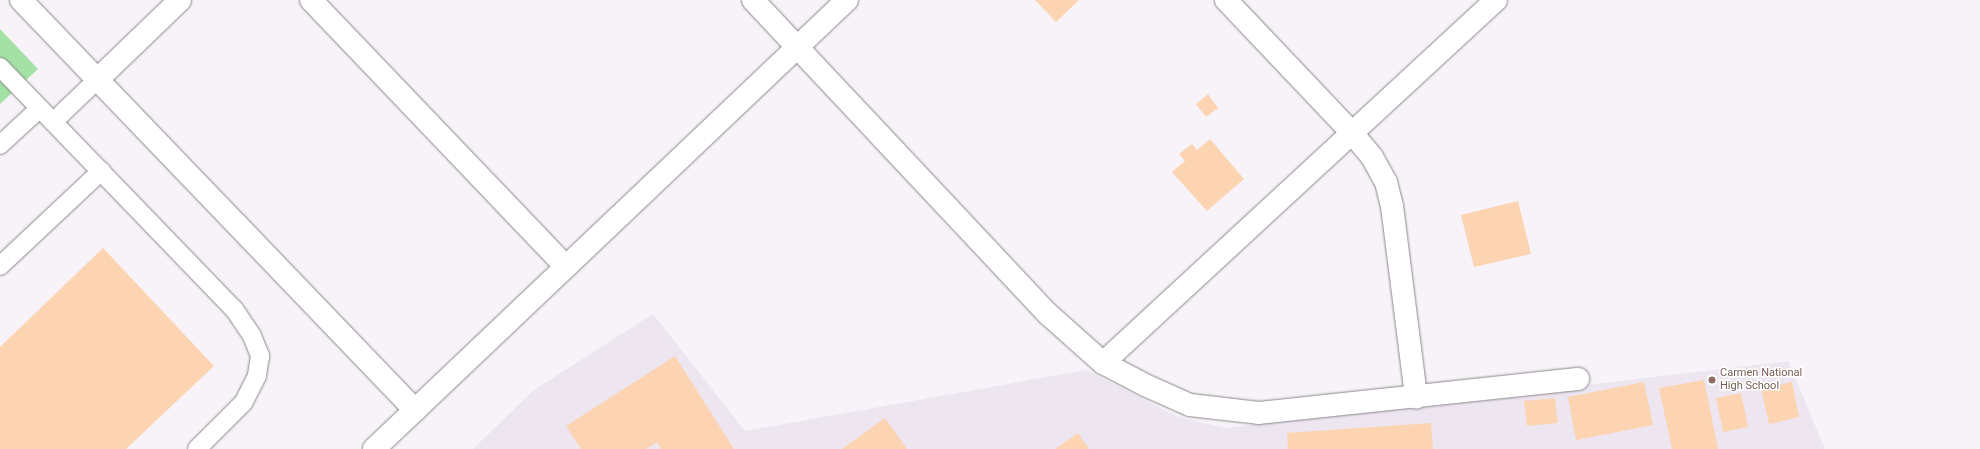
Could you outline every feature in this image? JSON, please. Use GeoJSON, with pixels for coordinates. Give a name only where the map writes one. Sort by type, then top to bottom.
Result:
{"type":"FeatureCollection","features":[{"type":"Feature","properties":{"kind":"street"},"geometry":{"type":"LineString","coordinates":[[21,0],[415,410]]}},
{"type":"Feature","properties":{"kind":"street"},"geometry":{"type":"LineString","coordinates":[[97,80],[180,0]]}},
{"type":"Feature","properties":{"kind":"street"},"geometry":{"type":"LineString","coordinates":[[311,0],[566,267]]}},
{"type":"Feature","properties":{"kind":"street"},"geometry":{"type":"LineString","coordinates":[[753,0],[1048,314],[1103,363],[1145,386],[1190,405],[1258,413],[1578,379]]}},
{"type":"Feature","properties":{"kind":"street"},"geometry":{"type":"LineString","coordinates":[[374,449],[847,0]]}},
{"type":"Feature","properties":{"kind":"street"},"geometry":{"type":"LineString","coordinates":[[1226,0],[1352,133],[1372,157],[1386,182],[1392,206],[1416,397]]}},
{"type":"Feature","properties":{"kind":"street"},"geometry":{"type":"LineString","coordinates":[[1103,363],[1496,0]]}},
{"type":"Feature","properties":{"kind":"lane"},"geometry":{"type":"LineString","coordinates":[[0,67],[234,309],[252,336],[260,356],[257,376],[243,403],[197,449]]}},
{"type":"Feature","properties":{"kind":"lane"},"geometry":{"type":"LineString","coordinates":[[53,122],[97,80]]}},
{"type":"Feature","properties":{"kind":"lane"},"geometry":{"type":"LineString","coordinates":[[0,145],[40,108]]}},
{"type":"Feature","properties":{"kind":"lane"},"geometry":{"type":"LineString","coordinates":[[0,266],[101,171]]}},
{"type":"Feature","properties":{"kind":"shaded area","name":"Carmen National High School"},"geometry":{"type":"Polygon","coordinates":[[[653,314],[745,431],[1086,370],[1178,417],[1226,428],[1788,361],[1825,449],[473,449],[534,390],[653,314]]]}},
{"type":"Feature","properties":{"kind":"green space"},"geometry":{"type":"Polygon","coordinates":[[[0,29],[38,69],[0,104],[0,29]]]}},
{"type":"Feature","properties":{"kind":"building"},"geometry":{"type":"Polygon","coordinates":[[[1035,0],[1079,0],[1056,22],[1035,0]]]}},
{"type":"Feature","properties":{"kind":"building"},"geometry":{"type":"Polygon","coordinates":[[[1208,94],[1218,108],[1206,117],[1196,104],[1208,94]]]}},
{"type":"Feature","properties":{"kind":"building"},"geometry":{"type":"Polygon","coordinates":[[[1210,139],[1244,179],[1207,211],[1172,172],[1185,161],[1179,154],[1192,144],[1197,150],[1210,139]]]}},
{"type":"Feature","properties":{"kind":"building"},"geometry":{"type":"Polygon","coordinates":[[[1518,201],[1531,254],[1474,267],[1461,215],[1518,201]]]}},
{"type":"Feature","properties":{"kind":"building"},"geometry":{"type":"Polygon","coordinates":[[[103,248],[214,366],[126,449],[0,449],[0,347],[103,248]]]}},
{"type":"Feature","properties":{"kind":"building"},"geometry":{"type":"Polygon","coordinates":[[[675,356],[734,449],[661,449],[657,442],[646,449],[581,449],[566,426],[675,356]]]}},
{"type":"Feature","properties":{"kind":"building"},"geometry":{"type":"Polygon","coordinates":[[[1704,380],[1718,449],[1672,449],[1659,388],[1704,380]]]}},
{"type":"Feature","properties":{"kind":"building"},"geometry":{"type":"Polygon","coordinates":[[[1644,382],[1653,425],[1576,440],[1568,397],[1644,382]]]}},
{"type":"Feature","properties":{"kind":"building"},"geometry":{"type":"Polygon","coordinates":[[[1792,382],[1799,417],[1769,424],[1761,389],[1792,382]]]}},
{"type":"Feature","properties":{"kind":"building"},"geometry":{"type":"Polygon","coordinates":[[[1741,393],[1748,427],[1723,432],[1716,398],[1741,393]]]}},
{"type":"Feature","properties":{"kind":"building"},"geometry":{"type":"Polygon","coordinates":[[[1555,398],[1558,423],[1527,426],[1524,401],[1555,398]]]}},
{"type":"Feature","properties":{"kind":"building"},"geometry":{"type":"Polygon","coordinates":[[[885,418],[907,449],[842,449],[885,418]]]}},
{"type":"Feature","properties":{"kind":"building"},"geometry":{"type":"Polygon","coordinates":[[[1431,423],[1433,449],[1288,449],[1287,433],[1431,423]]]}},
{"type":"Feature","properties":{"kind":"building"},"geometry":{"type":"Polygon","coordinates":[[[1078,433],[1089,449],[1055,449],[1078,433]]]}},
{"type":"Feature","properties":{"kind":"place","name":"Carmen National High School"},"geometry":{"type":"Point","coordinates":[1712,380]}}]}
